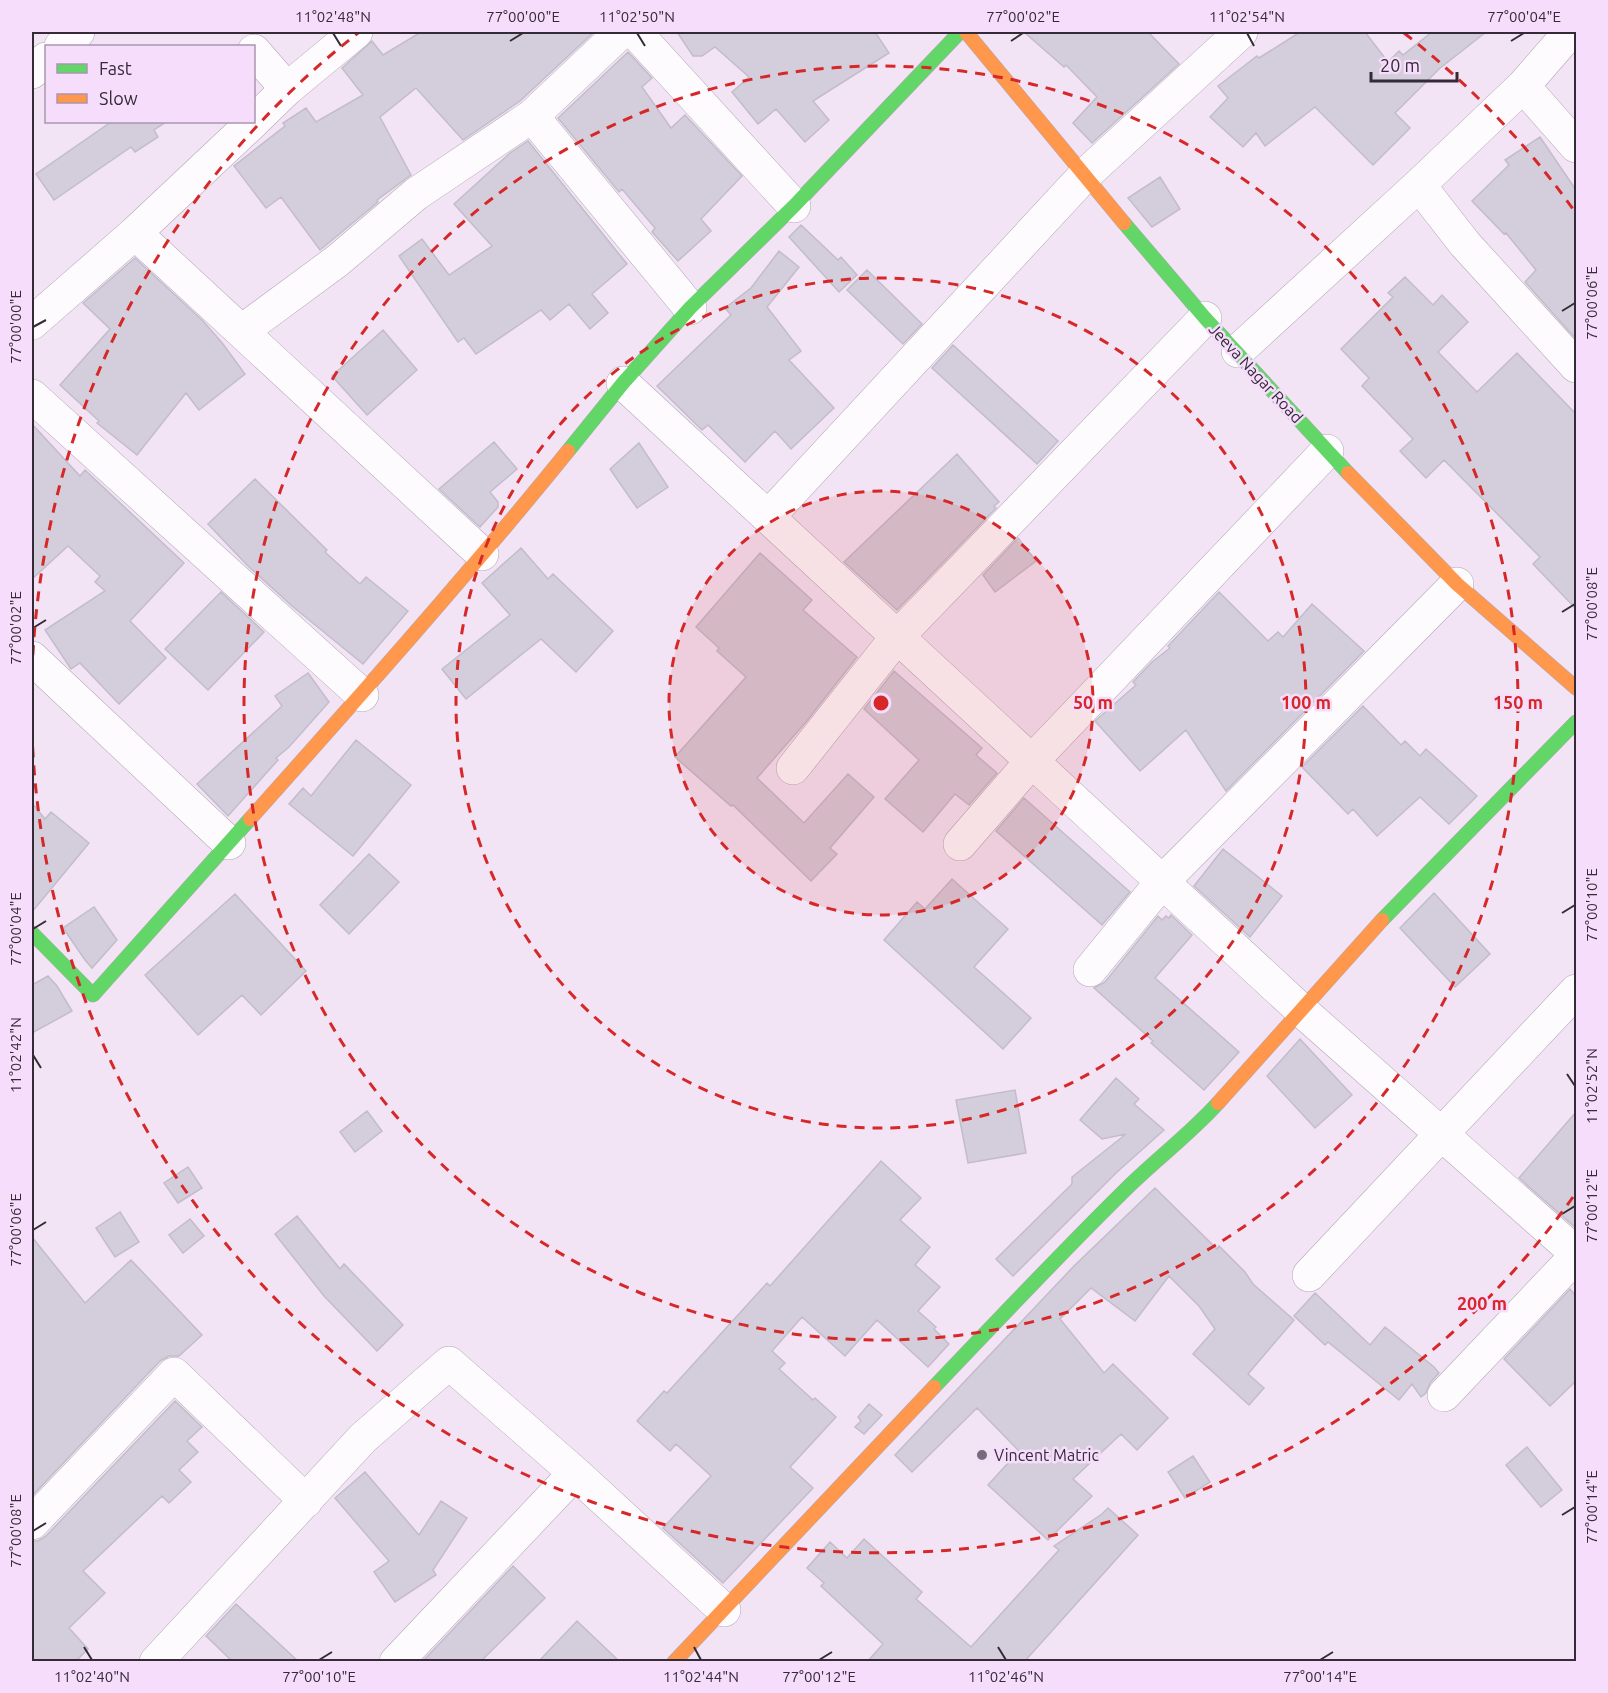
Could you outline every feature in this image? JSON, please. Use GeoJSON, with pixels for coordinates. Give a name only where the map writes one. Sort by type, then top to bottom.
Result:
{"type":"FeatureCollection","features":[{"type":"Feature","properties":{"kind":"street"},"geometry":{"type":"LineString","coordinates":[[62,45],[78,32]]}},
{"type":"Feature","properties":{"kind":"street"},"geometry":{"type":"LineString","coordinates":[[236,32],[248,45]]}},
{"type":"Feature","properties":{"kind":"street"},"geometry":{"type":"LineString","coordinates":[[255,119],[287,89],[356,32]]}},
{"type":"Feature","properties":{"kind":"street"},"geometry":{"type":"LineString","coordinates":[[242,331],[337,261],[416,194],[532,116],[621,32]]}},
{"type":"Feature","properties":{"kind":"street"},"geometry":{"type":"LineString","coordinates":[[635,32],[794,206]]}},
{"type":"Feature","properties":{"kind":"street"},"geometry":{"type":"LineString","coordinates":[[32,933],[93,995],[362,695],[515,516],[623,383],[690,308],[794,206],[960,32]]}},
{"type":"Feature","properties":{"kind":"street","name":"Jeeva Nagar Road"},"geometry":{"type":"LineString","coordinates":[[966,32],[1205,318],[1238,351],[1328,451],[1457,584],[1576,688]]}},
{"type":"Feature","properties":{"kind":"street"},"geometry":{"type":"LineString","coordinates":[[768,517],[1084,176],[1240,32]]}},
{"type":"Feature","properties":{"kind":"street"},"geometry":{"type":"LineString","coordinates":[[1238,351],[1523,86],[1569,32]]}},
{"type":"Feature","properties":{"kind":"street"},"geometry":{"type":"LineString","coordinates":[[255,52],[287,89]]}},
{"type":"Feature","properties":{"kind":"street"},"geometry":{"type":"LineString","coordinates":[[32,72],[45,60]]}},
{"type":"Feature","properties":{"kind":"street"},"geometry":{"type":"LineString","coordinates":[[1523,86],[1576,146]]}},
{"type":"Feature","properties":{"kind":"street"},"geometry":{"type":"LineString","coordinates":[[532,116],[690,308]]}},
{"type":"Feature","properties":{"kind":"street"},"geometry":{"type":"LineString","coordinates":[[32,322],[135,233],[251,123]]}},
{"type":"Feature","properties":{"kind":"street"},"geometry":{"type":"LineString","coordinates":[[1419,185],[1466,244],[1576,366]]}},
{"type":"Feature","properties":{"kind":"street"},"geometry":{"type":"LineString","coordinates":[[135,233],[482,554]]}},
{"type":"Feature","properties":{"kind":"street"},"geometry":{"type":"LineString","coordinates":[[793,768],[897,637],[1205,318]]}},
{"type":"Feature","properties":{"kind":"street"},"geometry":{"type":"LineString","coordinates":[[623,383],[1161,883],[1576,1254],[1444,1395]]}},
{"type":"Feature","properties":{"kind":"street"},"geometry":{"type":"LineString","coordinates":[[32,396],[362,695]]}},
{"type":"Feature","properties":{"kind":"street"},"geometry":{"type":"LineString","coordinates":[[960,844],[1031,762],[1328,451]]}},
{"type":"Feature","properties":{"kind":"street"},"geometry":{"type":"LineString","coordinates":[[1090,969],[1161,883],[1457,584]]}},
{"type":"Feature","properties":{"kind":"street"},"geometry":{"type":"LineString","coordinates":[[32,658],[229,843]]}},
{"type":"Feature","properties":{"kind":"street"},"geometry":{"type":"LineString","coordinates":[[674,1662],[1061,1253],[1129,1186],[1199,1124],[1400,900],[1576,722]]}},
{"type":"Feature","properties":{"kind":"street"},"geometry":{"type":"LineString","coordinates":[[1309,1275],[1576,991]]}},
{"type":"Feature","properties":{"kind":"street"},"geometry":{"type":"LineString","coordinates":[[156,1662],[363,1438],[449,1363],[575,1473],[724,1610]]}},
{"type":"Feature","properties":{"kind":"street"},"geometry":{"type":"LineString","coordinates":[[32,1523],[174,1374],[306,1501]]}},
{"type":"Feature","properties":{"kind":"street"},"geometry":{"type":"LineString","coordinates":[[396,1662],[575,1473]]}},
{"type":"Feature","properties":{"kind":"building"},"geometry":{"type":"Polygon","coordinates":[[[421,32],[594,32],[520,101],[463,140],[416,88],[380,117],[411,175],[377,200],[378,202],[320,250],[281,197],[266,208],[234,166],[285,126],[283,123],[306,108],[316,122],[363,95],[342,68],[372,41],[383,55],[421,32]]]}},
{"type":"Feature","properties":{"kind":"building"},"geometry":{"type":"Polygon","coordinates":[[[677,32],[875,32],[889,53],[813,101],[829,120],[805,142],[776,109],[758,124],[732,92],[749,77],[715,47],[702,56],[693,56],[677,32]]]}},
{"type":"Feature","properties":{"kind":"building"},"geometry":{"type":"Polygon","coordinates":[[[1024,32],[1148,32],[1179,64],[1092,143],[1073,123],[1097,97],[1066,65],[1064,67],[1024,32]]]}},
{"type":"Feature","properties":{"kind":"building"},"geometry":{"type":"Polygon","coordinates":[[[1300,32],[1365,32],[1388,62],[1399,51],[1403,55],[1432,32],[1486,32],[1439,69],[1395,113],[1410,128],[1373,165],[1315,107],[1265,146],[1256,133],[1243,147],[1210,117],[1228,98],[1218,86],[1257,56],[1259,58],[1300,32]]]}},
{"type":"Feature","properties":{"kind":"building"},"geometry":{"type":"Polygon","coordinates":[[[628,52],[652,78],[642,87],[671,128],[685,115],[742,176],[701,219],[711,231],[678,261],[652,232],[655,228],[622,189],[619,192],[558,118],[628,52]]]}},
{"type":"Feature","properties":{"kind":"building"},"geometry":{"type":"Polygon","coordinates":[[[110,123],[164,123],[154,130],[158,137],[135,152],[131,147],[54,200],[36,174],[110,123]]]}},
{"type":"Feature","properties":{"kind":"building"},"geometry":{"type":"Polygon","coordinates":[[[1540,137],[1576,190],[1576,339],[1525,282],[1536,270],[1506,233],[1504,234],[1472,201],[1509,165],[1505,160],[1540,137]]]}},
{"type":"Feature","properties":{"kind":"building"},"geometry":{"type":"Polygon","coordinates":[[[528,141],[627,264],[592,294],[608,313],[590,329],[569,304],[550,320],[541,310],[476,354],[464,338],[458,342],[399,256],[422,239],[449,275],[492,246],[454,204],[510,153],[528,141]]]}},
{"type":"Feature","properties":{"kind":"building"},"geometry":{"type":"Polygon","coordinates":[[[1160,177],[1180,209],[1152,227],[1128,198],[1160,177]]]}},
{"type":"Feature","properties":{"kind":"building"},"geometry":{"type":"Polygon","coordinates":[[[801,225],[838,260],[841,257],[857,275],[839,292],[789,237],[801,225]]]}},
{"type":"Feature","properties":{"kind":"building"},"geometry":{"type":"Polygon","coordinates":[[[779,251],[799,267],[767,307],[801,351],[789,360],[834,408],[791,449],[775,431],[745,462],[708,425],[702,430],[657,386],[731,315],[725,308],[751,288],[779,251]]]}},
{"type":"Feature","properties":{"kind":"building"},"geometry":{"type":"Polygon","coordinates":[[[135,258],[203,321],[245,374],[199,410],[186,393],[137,455],[97,423],[99,421],[60,385],[110,329],[83,303],[135,258]]]}},
{"type":"Feature","properties":{"kind":"building"},"geometry":{"type":"Polygon","coordinates":[[[867,270],[922,324],[903,344],[847,290],[867,270]]]}},
{"type":"Feature","properties":{"kind":"building"},"geometry":{"type":"Polygon","coordinates":[[[1405,277],[1433,305],[1442,295],[1468,322],[1438,352],[1477,392],[1517,353],[1576,414],[1576,609],[1533,564],[1540,557],[1444,460],[1426,478],[1400,451],[1413,439],[1362,386],[1369,378],[1341,349],[1393,297],[1388,293],[1405,277]]]}},
{"type":"Feature","properties":{"kind":"building"},"geometry":{"type":"Polygon","coordinates":[[[383,330],[417,370],[367,415],[332,376],[383,330]]]}},
{"type":"Feature","properties":{"kind":"building"},"geometry":{"type":"Polygon","coordinates":[[[953,345],[1058,441],[1037,464],[932,368],[953,345]]]}},
{"type":"Feature","properties":{"kind":"building"},"geometry":{"type":"Polygon","coordinates":[[[32,424],[80,476],[85,470],[184,563],[130,621],[166,658],[119,704],[80,663],[71,669],[45,630],[105,591],[95,582],[100,576],[68,546],[32,579],[32,424]]]}},
{"type":"Feature","properties":{"kind":"building"},"geometry":{"type":"Polygon","coordinates":[[[494,442],[517,469],[490,492],[498,502],[498,507],[480,527],[439,489],[494,442]]]}},
{"type":"Feature","properties":{"kind":"building"},"geometry":{"type":"Polygon","coordinates":[[[639,443],[668,487],[637,508],[610,469],[639,443]]]}},
{"type":"Feature","properties":{"kind":"building"},"geometry":{"type":"Polygon","coordinates":[[[957,454],[999,502],[994,506],[996,508],[897,610],[844,562],[957,454]]]}},
{"type":"Feature","properties":{"kind":"building"},"geometry":{"type":"Polygon","coordinates":[[[255,479],[327,550],[325,552],[360,584],[366,577],[408,611],[363,664],[292,606],[247,565],[208,524],[255,479]]]}},
{"type":"Feature","properties":{"kind":"building"},"geometry":{"type":"Polygon","coordinates":[[[1018,538],[1036,561],[995,592],[983,575],[1018,538]]]}},
{"type":"Feature","properties":{"kind":"building"},"geometry":{"type":"Polygon","coordinates":[[[521,548],[548,579],[553,574],[613,631],[576,672],[541,639],[466,699],[442,669],[510,615],[482,583],[521,548]]]}},
{"type":"Feature","properties":{"kind":"building"},"geometry":{"type":"Polygon","coordinates":[[[760,553],[812,600],[803,610],[857,657],[806,722],[757,778],[804,823],[848,774],[874,797],[830,848],[837,854],[811,881],[733,805],[731,806],[675,757],[746,677],[717,651],[719,648],[696,627],[760,553]]]}},
{"type":"Feature","properties":{"kind":"building"},"geometry":{"type":"Polygon","coordinates":[[[221,592],[264,632],[208,690],[165,649],[221,592]]]}},
{"type":"Feature","properties":{"kind":"building"},"geometry":{"type":"Polygon","coordinates":[[[1219,592],[1268,641],[1278,632],[1283,637],[1312,604],[1364,651],[1226,791],[1186,730],[1140,771],[1095,721],[1136,685],[1133,682],[1152,662],[1170,648],[1168,646],[1219,592]]]}},
{"type":"Feature","properties":{"kind":"building"},"geometry":{"type":"Polygon","coordinates":[[[894,671],[982,748],[976,755],[997,773],[969,805],[955,794],[923,832],[885,799],[919,760],[864,709],[894,671]]]}},
{"type":"Feature","properties":{"kind":"building"},"geometry":{"type":"Polygon","coordinates":[[[308,673],[329,702],[289,747],[276,758],[278,760],[228,816],[197,784],[282,706],[275,696],[308,673]]]}},
{"type":"Feature","properties":{"kind":"building"},"geometry":{"type":"Polygon","coordinates":[[[1363,706],[1401,745],[1405,741],[1420,756],[1426,749],[1477,796],[1449,824],[1420,797],[1377,836],[1353,809],[1348,814],[1302,767],[1363,706]]]}},
{"type":"Feature","properties":{"kind":"building"},"geometry":{"type":"Polygon","coordinates":[[[356,740],[411,785],[353,856],[289,804],[303,788],[311,796],[356,740]]]}},
{"type":"Feature","properties":{"kind":"building"},"geometry":{"type":"Polygon","coordinates":[[[1024,798],[1130,892],[1102,925],[996,831],[1024,798]]]}},
{"type":"Feature","properties":{"kind":"building"},"geometry":{"type":"Polygon","coordinates":[[[32,803],[45,819],[51,812],[89,843],[32,912],[32,803]]]}},
{"type":"Feature","properties":{"kind":"building"},"geometry":{"type":"Polygon","coordinates":[[[1223,849],[1282,896],[1250,937],[1194,886],[1223,849]]]}},
{"type":"Feature","properties":{"kind":"building"},"geometry":{"type":"Polygon","coordinates":[[[369,854],[399,882],[349,934],[320,905],[369,854]]]}},
{"type":"Feature","properties":{"kind":"building"},"geometry":{"type":"Polygon","coordinates":[[[952,879],[1008,929],[974,967],[1031,1018],[1003,1049],[884,940],[917,902],[925,909],[952,879]]]}},
{"type":"Feature","properties":{"kind":"building"},"geometry":{"type":"Polygon","coordinates":[[[1434,893],[1490,954],[1455,987],[1400,928],[1434,893]]]}},
{"type":"Feature","properties":{"kind":"building"},"geometry":{"type":"Polygon","coordinates":[[[235,894],[306,971],[261,1015],[242,995],[198,1035],[145,975],[235,894]]]}},
{"type":"Feature","properties":{"kind":"building"},"geometry":{"type":"Polygon","coordinates":[[[94,907],[117,940],[92,968],[63,928],[94,907]]]}},
{"type":"Feature","properties":{"kind":"building"},"geometry":{"type":"Polygon","coordinates":[[[1171,915],[1192,935],[1155,978],[1239,1052],[1204,1090],[1094,988],[1105,982],[1158,916],[1162,920],[1171,915]]]}},
{"type":"Feature","properties":{"kind":"building"},"geometry":{"type":"Polygon","coordinates":[[[48,976],[72,1011],[32,1033],[32,985],[48,976]]]}},
{"type":"Feature","properties":{"kind":"building"},"geometry":{"type":"Polygon","coordinates":[[[1300,1039],[1352,1095],[1315,1128],[1267,1076],[1300,1039]]]}},
{"type":"Feature","properties":{"kind":"building"},"geometry":{"type":"Polygon","coordinates":[[[1116,1078],[1139,1099],[1134,1104],[1164,1130],[1116,1173],[1013,1276],[996,1259],[1072,1184],[1072,1177],[1126,1134],[1102,1139],[1080,1120],[1116,1078]]]}},
{"type":"Feature","properties":{"kind":"building"},"geometry":{"type":"Polygon","coordinates":[[[1015,1090],[1026,1153],[968,1163],[956,1100],[1015,1090]]]}},
{"type":"Feature","properties":{"kind":"building"},"geometry":{"type":"Polygon","coordinates":[[[367,1111],[382,1131],[355,1152],[340,1132],[367,1111]]]}},
{"type":"Feature","properties":{"kind":"building"},"geometry":{"type":"Polygon","coordinates":[[[1576,1112],[1576,1228],[1519,1178],[1576,1112]]]}},
{"type":"Feature","properties":{"kind":"building"},"geometry":{"type":"Polygon","coordinates":[[[881,1161],[921,1198],[900,1220],[930,1247],[915,1265],[940,1287],[918,1311],[936,1327],[934,1329],[949,1344],[928,1367],[877,1320],[845,1356],[802,1317],[772,1351],[785,1363],[779,1369],[813,1400],[815,1398],[836,1417],[790,1467],[813,1488],[723,1583],[663,1528],[711,1476],[676,1444],[670,1451],[637,1421],[664,1391],[667,1393],[767,1283],[770,1286],[881,1161]]]}},
{"type":"Feature","properties":{"kind":"building"},"geometry":{"type":"Polygon","coordinates":[[[188,1167],[202,1188],[178,1203],[164,1183],[188,1167]]]}},
{"type":"Feature","properties":{"kind":"building"},"geometry":{"type":"Polygon","coordinates":[[[1155,1188],[1217,1249],[1219,1246],[1245,1272],[1253,1284],[1294,1320],[1248,1374],[1264,1388],[1249,1405],[1193,1354],[1215,1329],[1199,1306],[1169,1276],[1135,1321],[1091,1288],[1060,1319],[1104,1373],[1113,1364],[1168,1418],[1137,1450],[1121,1434],[1073,1479],[1092,1496],[1048,1540],[988,1485],[1019,1451],[977,1408],[912,1472],[895,1455],[1074,1266],[1155,1188]]]}},
{"type":"Feature","properties":{"kind":"building"},"geometry":{"type":"Polygon","coordinates":[[[120,1212],[139,1242],[115,1257],[96,1228],[120,1212]]]}},
{"type":"Feature","properties":{"kind":"building"},"geometry":{"type":"Polygon","coordinates":[[[297,1216],[340,1269],[344,1264],[403,1325],[377,1351],[324,1296],[275,1234],[297,1216]]]}},
{"type":"Feature","properties":{"kind":"building"},"geometry":{"type":"Polygon","coordinates":[[[190,1219],[204,1236],[183,1253],[169,1235],[190,1219]]]}},
{"type":"Feature","properties":{"kind":"building"},"geometry":{"type":"Polygon","coordinates":[[[32,1237],[85,1303],[131,1260],[202,1335],[179,1356],[169,1356],[160,1361],[32,1496],[32,1237]]]}},
{"type":"Feature","properties":{"kind":"building"},"geometry":{"type":"Polygon","coordinates":[[[1570,1289],[1576,1296],[1576,1381],[1550,1406],[1504,1359],[1570,1289]]]}},
{"type":"Feature","properties":{"kind":"building"},"geometry":{"type":"Polygon","coordinates":[[[1315,1293],[1370,1345],[1385,1327],[1434,1367],[1439,1373],[1430,1383],[1426,1393],[1421,1397],[1412,1384],[1399,1400],[1328,1342],[1325,1345],[1294,1316],[1315,1293]]]}},
{"type":"Feature","properties":{"kind":"building"},"geometry":{"type":"Polygon","coordinates":[[[175,1401],[202,1427],[187,1441],[198,1452],[179,1470],[191,1482],[169,1503],[162,1496],[83,1571],[105,1593],[69,1628],[88,1649],[75,1662],[32,1662],[32,1541],[38,1541],[46,1536],[175,1401]]]}},
{"type":"Feature","properties":{"kind":"building"},"geometry":{"type":"Polygon","coordinates":[[[869,1404],[882,1415],[864,1434],[855,1427],[861,1421],[858,1417],[869,1404]]]}},
{"type":"Feature","properties":{"kind":"building"},"geometry":{"type":"Polygon","coordinates":[[[1527,1447],[1562,1490],[1541,1507],[1506,1465],[1527,1447]]]}},
{"type":"Feature","properties":{"kind":"building"},"geometry":{"type":"Polygon","coordinates":[[[1193,1456],[1210,1482],[1185,1498],[1168,1472],[1193,1456]]]}},
{"type":"Feature","properties":{"kind":"building"},"geometry":{"type":"Polygon","coordinates":[[[365,1472],[419,1535],[441,1501],[467,1518],[433,1570],[436,1575],[395,1602],[374,1572],[389,1561],[335,1498],[365,1472]]]}},
{"type":"Feature","properties":{"kind":"building"},"geometry":{"type":"Polygon","coordinates":[[[1108,1508],[1138,1535],[1024,1662],[867,1662],[883,1644],[821,1586],[824,1583],[807,1568],[830,1542],[847,1558],[864,1539],[922,1592],[916,1599],[971,1647],[1059,1550],[1054,1546],[1108,1508]]]}},
{"type":"Feature","properties":{"kind":"building"},"geometry":{"type":"Polygon","coordinates":[[[513,1566],[545,1598],[480,1662],[422,1662],[513,1566]]]}},
{"type":"Feature","properties":{"kind":"building"},"geometry":{"type":"Polygon","coordinates":[[[236,1604],[299,1662],[233,1662],[206,1636],[236,1604]]]}},
{"type":"Feature","properties":{"kind":"building"},"geometry":{"type":"Polygon","coordinates":[[[577,1621],[620,1662],[538,1662],[577,1621]]]}},
{"type":"Feature","properties":{"kind":"traffic: fast"},"geometry":{"type":"LineString","coordinates":[[568,451],[623,383],[690,308],[794,206],[960,32]]}},
{"type":"Feature","properties":{"kind":"traffic: fast"},"geometry":{"type":"LineString","coordinates":[[1124,223],[1205,318],[1348,473]]}},
{"type":"Feature","properties":{"kind":"traffic: fast"},"geometry":{"type":"LineString","coordinates":[[1382,920],[1576,722]]}},
{"type":"Feature","properties":{"kind":"traffic: fast"},"geometry":{"type":"LineString","coordinates":[[32,933],[93,995],[250,819]]}},
{"type":"Feature","properties":{"kind":"traffic: fast"},"geometry":{"type":"LineString","coordinates":[[934,1387],[1101,1214],[1218,1103]]}},
{"type":"Feature","properties":{"kind":"traffic: slow"},"geometry":{"type":"LineString","coordinates":[[966,32],[1124,223]]}},
{"type":"Feature","properties":{"kind":"traffic: slow"},"geometry":{"type":"LineString","coordinates":[[250,819],[451,591],[568,451]]}},
{"type":"Feature","properties":{"kind":"traffic: slow"},"geometry":{"type":"LineString","coordinates":[[1348,473],[1457,584],[1576,688]]}},
{"type":"Feature","properties":{"kind":"traffic: slow"},"geometry":{"type":"LineString","coordinates":[[1218,1103],[1382,920]]}},
{"type":"Feature","properties":{"kind":"traffic: slow"},"geometry":{"type":"LineString","coordinates":[[674,1662],[934,1387]]}},
{"type":"Feature","properties":{"kind":"place","name":"Vincent Matric"},"geometry":{"type":"Point","coordinates":[982,1455]}}]}
